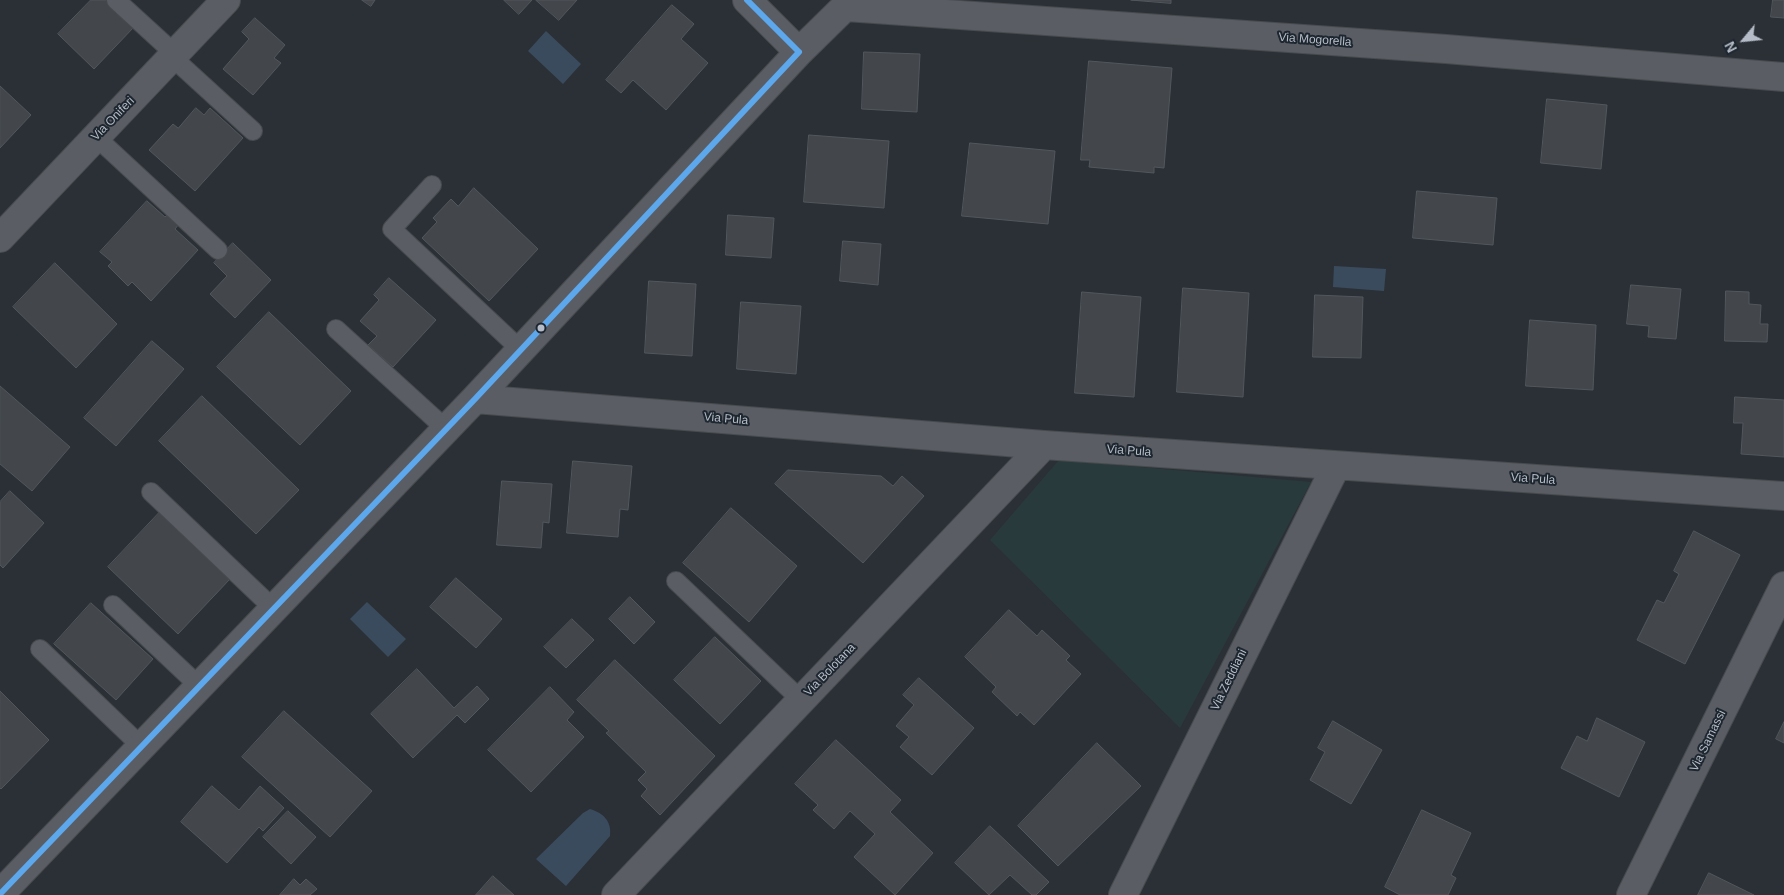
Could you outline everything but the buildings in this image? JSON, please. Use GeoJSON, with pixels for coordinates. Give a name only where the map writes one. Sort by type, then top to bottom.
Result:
{"type":"FeatureCollection","features":[{"type":"Feature","properties":{"kind":"street","name":"Via Oniferi"},"geometry":{"type":"LineString","coordinates":[[0,238],[226,0]]}},
{"type":"Feature","properties":{"kind":"street"},"geometry":{"type":"LineString","coordinates":[[747,0],[799,52]]}},
{"type":"Feature","properties":{"kind":"street"},"geometry":{"type":"LineString","coordinates":[[0,894],[475,399],[799,52],[849,3]]}},
{"type":"Feature","properties":{"kind":"street","name":"Via Mogorella"},"geometry":{"type":"LineString","coordinates":[[849,3],[1784,77]]}},
{"type":"Feature","properties":{"kind":"street","name":"Via Pula"},"geometry":{"type":"LineString","coordinates":[[475,399],[1044,445],[1784,496]]}},
{"type":"Feature","properties":{"kind":"street","name":"Via Bolotana"},"geometry":{"type":"LineString","coordinates":[[616,895],[1044,445]]}},
{"type":"Feature","properties":{"kind":"street","name":"Via Zeddiani"},"geometry":{"type":"LineString","coordinates":[[1123,895],[1336,466]]}},
{"type":"Feature","properties":{"kind":"street","name":"Via Samassi"},"geometry":{"type":"LineString","coordinates":[[1631,895],[1784,586]]}},
{"type":"Feature","properties":{"kind":"lane"},"geometry":{"type":"LineString","coordinates":[[116,0],[253,131]]}},
{"type":"Feature","properties":{"kind":"lane"},"geometry":{"type":"LineString","coordinates":[[96,137],[218,250]]}},
{"type":"Feature","properties":{"kind":"lane"},"geometry":{"type":"LineString","coordinates":[[432,185],[392,229],[521,350]]}},
{"type":"Feature","properties":{"kind":"lane"},"geometry":{"type":"LineString","coordinates":[[336,329],[446,429]]}},
{"type":"Feature","properties":{"kind":"lane"},"geometry":{"type":"LineString","coordinates":[[151,492],[274,609]]}},
{"type":"Feature","properties":{"kind":"lane"},"geometry":{"type":"LineString","coordinates":[[676,581],[801,700]]}},
{"type":"Feature","properties":{"kind":"lane"},"geometry":{"type":"LineString","coordinates":[[113,606],[199,686]]}},
{"type":"Feature","properties":{"kind":"lane"},"geometry":{"type":"LineString","coordinates":[[40,649],[141,746]]}},
{"type":"Feature","properties":{"kind":"shaded area"},"geometry":{"type":"Polygon","coordinates":[[[1059,460],[1311,482],[1180,728],[990,540],[1059,460]]]}},
{"type":"Feature","properties":{"kind":"water"},"geometry":{"type":"Polygon","coordinates":[[[546,31],[581,64],[563,84],[528,51],[546,31]]]}},
{"type":"Feature","properties":{"kind":"water"},"geometry":{"type":"Polygon","coordinates":[[[1334,266],[1386,269],[1384,291],[1333,287],[1334,266]]]}},
{"type":"Feature","properties":{"kind":"water"},"geometry":{"type":"Polygon","coordinates":[[[367,602],[406,639],[388,657],[350,619],[367,602]]]}},
{"type":"Feature","properties":{"kind":"water"},"geometry":{"type":"Polygon","coordinates":[[[590,809],[606,818],[610,826],[610,836],[566,886],[536,859],[583,813],[590,809]]]}},
{"type":"Feature","properties":{"kind":"transit line"},"geometry":{"type":"LineString","coordinates":[[747,0],[799,52]]}},
{"type":"Feature","properties":{"kind":"transit line"},"geometry":{"type":"LineString","coordinates":[[0,894],[475,399],[799,52]]}}]}
